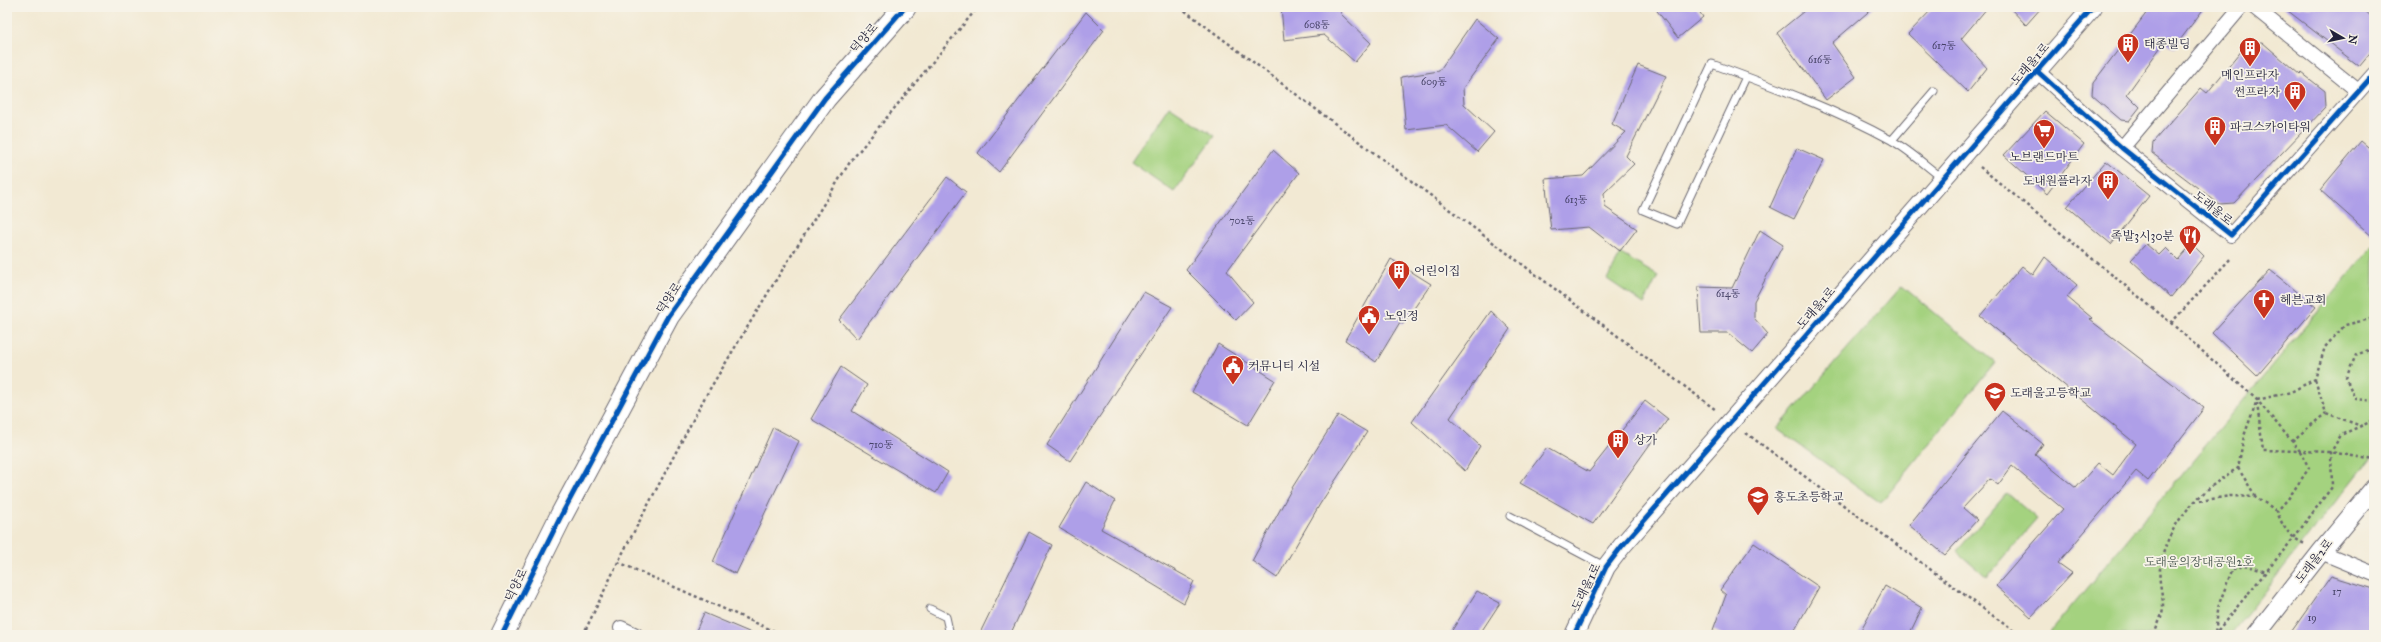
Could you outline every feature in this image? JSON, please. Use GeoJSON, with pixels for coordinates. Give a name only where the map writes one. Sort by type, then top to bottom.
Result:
{"type":"FeatureCollection","features":[{"type":"Feature","properties":{"kind":"main road","name":"덕양로"},"geometry":{"type":"LineString","coordinates":[[502,635],[561,516],[668,316],[825,98],[905,7]]}},
{"type":"Feature","properties":{"kind":"street","name":"도래울1로"},"geometry":{"type":"LineString","coordinates":[[1574,635],[1606,567],[1942,178],[2093,7]]}},
{"type":"Feature","properties":{"kind":"street"},"geometry":{"type":"LineString","coordinates":[[2122,148],[2241,7]]}},
{"type":"Feature","properties":{"kind":"street"},"geometry":{"type":"LineString","coordinates":[[2254,7],[2358,92]]}},
{"type":"Feature","properties":{"kind":"street","name":"도래울로"},"geometry":{"type":"LineString","coordinates":[[2037,71],[2122,148],[2231,235],[2374,74]]}},
{"type":"Feature","properties":{"kind":"street","name":"도래울2로"},"geometry":{"type":"LineString","coordinates":[[2256,635],[2314,548],[2374,488]]}},
{"type":"Feature","properties":{"kind":"street"},"geometry":{"type":"LineString","coordinates":[[2314,548],[2374,574]]}},
{"type":"Feature","properties":{"kind":"street"},"geometry":{"type":"LineString","coordinates":[[622,628],[636,635]]}},
{"type":"Feature","properties":{"kind":"lane"},"geometry":{"type":"LineString","coordinates":[[1746,77],[1677,224],[1643,210],[1712,64],[1746,77],[1843,117],[1892,140],[1942,178]]}},
{"type":"Feature","properties":{"kind":"lane"},"geometry":{"type":"LineString","coordinates":[[1892,140],[1934,91]]}},
{"type":"Feature","properties":{"kind":"lane"},"geometry":{"type":"LineString","coordinates":[[1510,516],[1606,567]]}},
{"type":"Feature","properties":{"kind":"lane"},"geometry":{"type":"LineString","coordinates":[[930,609],[946,618],[950,635]]}},
{"type":"Feature","properties":{"kind":"path"},"geometry":{"type":"LineString","coordinates":[[582,635],[618,562],[705,397],[850,162],[978,7]]}},
{"type":"Feature","properties":{"kind":"path"},"geometry":{"type":"LineString","coordinates":[[1180,7],[1716,411]]}},
{"type":"Feature","properties":{"kind":"path"},"geometry":{"type":"LineString","coordinates":[[1980,167],[2171,324],[2257,400],[2300,451],[2309,468],[2288,499],[2277,510]]}},
{"type":"Feature","properties":{"kind":"path"},"geometry":{"type":"LineString","coordinates":[[2171,324],[2232,257]]}},
{"type":"Feature","properties":{"kind":"path"},"geometry":{"type":"LineString","coordinates":[[2326,413],[2315,379],[2325,347],[2345,326],[2374,318]]}},
{"type":"Feature","properties":{"kind":"path"},"geometry":{"type":"LineString","coordinates":[[2374,348],[2356,355],[2346,378],[2355,399],[2374,401]]}},
{"type":"Feature","properties":{"kind":"path"},"geometry":{"type":"LineString","coordinates":[[2257,400],[2291,392],[2315,379]]}},
{"type":"Feature","properties":{"kind":"path"},"geometry":{"type":"LineString","coordinates":[[2257,400],[2263,450],[2331,452],[2374,460]]}},
{"type":"Feature","properties":{"kind":"path"},"geometry":{"type":"LineString","coordinates":[[2257,400],[2244,436],[2238,468],[2256,497],[2277,510],[2281,523],[2293,539],[2314,548]]}},
{"type":"Feature","properties":{"kind":"path"},"geometry":{"type":"LineString","coordinates":[[2326,413],[2361,426]]}},
{"type":"Feature","properties":{"kind":"path"},"geometry":{"type":"LineString","coordinates":[[2292,441],[2326,413]]}},
{"type":"Feature","properties":{"kind":"path"},"geometry":{"type":"LineString","coordinates":[[2215,634],[2293,539],[2332,487],[2331,452],[2341,435],[2374,420]]}},
{"type":"Feature","properties":{"kind":"path"},"geometry":{"type":"LineString","coordinates":[[1744,431],[2019,635]]}},
{"type":"Feature","properties":{"kind":"path"},"geometry":{"type":"LineString","coordinates":[[2154,635],[2163,608],[2160,570],[2169,535],[2192,502],[2213,483],[2238,468]]}},
{"type":"Feature","properties":{"kind":"path"},"geometry":{"type":"LineString","coordinates":[[2192,502],[2230,496],[2256,497]]}},
{"type":"Feature","properties":{"kind":"path"},"geometry":{"type":"LineString","coordinates":[[618,562],[783,635]]}},
{"type":"Feature","properties":{"kind":"path"},"geometry":{"type":"LineString","coordinates":[[2215,634],[2219,604],[2233,568],[2245,565],[2266,572]]}},
{"type":"Feature","properties":{"kind":"path"},"geometry":{"type":"LineString","coordinates":[[2215,634],[2219,635]]}},
{"type":"Feature","properties":{"kind":"green space"},"geometry":{"type":"Polygon","coordinates":[[[1169,106],[1215,136],[1174,192],[1131,162],[1169,106]]]}},
{"type":"Feature","properties":{"kind":"green space","name":"도래울의장대공원2호"},"geometry":{"type":"Polygon","coordinates":[[[2374,244],[2374,453],[2230,635],[2052,635],[2049,633],[2374,244]]]}},
{"type":"Feature","properties":{"kind":"green space"},"geometry":{"type":"Polygon","coordinates":[[[1621,254],[1658,276],[1644,304],[1607,279],[1621,254]]]}},
{"type":"Feature","properties":{"kind":"green space"},"geometry":{"type":"Polygon","coordinates":[[[1902,286],[1995,362],[1881,503],[1777,429],[1902,286]]]}},
{"type":"Feature","properties":{"kind":"green space"},"geometry":{"type":"Polygon","coordinates":[[[2007,493],[2037,519],[1987,577],[1957,551],[2007,493]]]}},
{"type":"Feature","properties":{"kind":"building"},"geometry":{"type":"Polygon","coordinates":[[[1281,7],[1340,7],[1341,14],[1371,43],[1355,62],[1324,35],[1284,40],[1281,7]]]}},
{"type":"Feature","properties":{"kind":"building"},"geometry":{"type":"Polygon","coordinates":[[[1654,7],[1696,7],[1703,17],[1678,38],[1654,7]]]}},
{"type":"Feature","properties":{"kind":"building"},"geometry":{"type":"Polygon","coordinates":[[[1809,7],[1874,7],[1832,43],[1856,77],[1826,100],[1777,33],[1809,7]]]}},
{"type":"Feature","properties":{"kind":"building"},"geometry":{"type":"Polygon","coordinates":[[[1934,7],[1988,7],[1961,39],[1987,68],[1968,92],[1908,34],[1934,7]]]}},
{"type":"Feature","properties":{"kind":"building"},"geometry":{"type":"Polygon","coordinates":[[[2009,7],[2042,7],[2026,25],[2009,7]]]}},
{"type":"Feature","properties":{"kind":"building","name":"태종빌딩"},"geometry":{"type":"Polygon","coordinates":[[[2151,7],[2205,7],[2174,48],[2165,41],[2127,94],[2140,107],[2129,121],[2121,120],[2092,95],[2093,83],[2151,7]]]}},
{"type":"Feature","properties":{"kind":"building"},"geometry":{"type":"Polygon","coordinates":[[[2283,7],[2361,7],[2374,19],[2374,48],[2359,66],[2283,7]]]}},
{"type":"Feature","properties":{"kind":"building"},"geometry":{"type":"Polygon","coordinates":[[[1086,12],[1104,30],[999,172],[978,153],[1086,12]]]}},
{"type":"Feature","properties":{"kind":"building"},"geometry":{"type":"Polygon","coordinates":[[[1475,19],[1499,39],[1463,88],[1464,104],[1494,132],[1477,152],[1446,125],[1406,130],[1401,77],[1439,71],[1475,19]]]}},
{"type":"Feature","properties":{"kind":"building"},"geometry":{"type":"Polygon","coordinates":[[[2262,42],[2300,75],[2302,73],[2325,91],[2326,107],[2234,203],[2219,204],[2152,153],[2153,142],[2201,88],[2207,93],[2248,43],[2262,42]]]}},
{"type":"Feature","properties":{"kind":"building"},"geometry":{"type":"Polygon","coordinates":[[[1638,65],[1666,76],[1626,156],[1634,164],[1604,193],[1605,207],[1637,229],[1620,251],[1589,227],[1551,230],[1545,179],[1583,176],[1626,132],[1612,124],[1638,65]]]}},
{"type":"Feature","properties":{"kind":"building","name":"노브랜드마트"},"geometry":{"type":"Polygon","coordinates":[[[2045,111],[2084,144],[2047,194],[2004,155],[2045,111]]]}},
{"type":"Feature","properties":{"kind":"building"},"geometry":{"type":"Polygon","coordinates":[[[2361,141],[2374,152],[2374,238],[2320,190],[2361,141]]]}},
{"type":"Feature","properties":{"kind":"building"},"geometry":{"type":"Polygon","coordinates":[[[1797,148],[1824,160],[1794,219],[1770,207],[1797,148]]]}},
{"type":"Feature","properties":{"kind":"building"},"geometry":{"type":"Polygon","coordinates":[[[1273,150],[1299,173],[1227,271],[1253,302],[1236,320],[1186,270],[1273,150]]]}},
{"type":"Feature","properties":{"kind":"building","name":"도내원플라자"},"geometry":{"type":"Polygon","coordinates":[[[2106,161],[2149,196],[2111,244],[2067,207],[2106,161]]]}},
{"type":"Feature","properties":{"kind":"building"},"geometry":{"type":"Polygon","coordinates":[[[947,177],[966,192],[857,339],[839,320],[947,177]]]}},
{"type":"Feature","properties":{"kind":"building"},"geometry":{"type":"Polygon","coordinates":[[[1760,230],[1783,245],[1754,301],[1754,318],[1768,334],[1752,353],[1728,333],[1701,333],[1698,287],[1732,288],[1760,230]]]}},
{"type":"Feature","properties":{"kind":"building"},"geometry":{"type":"Polygon","coordinates":[[[2146,244],[2159,255],[2166,248],[2178,260],[2192,244],[2204,256],[2171,297],[2131,260],[2146,244]]]}},
{"type":"Feature","properties":{"kind":"building"},"geometry":{"type":"Polygon","coordinates":[[[2045,257],[2077,285],[2067,297],[2092,318],[2090,320],[2204,408],[2148,481],[2136,471],[2058,563],[2072,573],[2031,617],[1996,586],[2063,509],[2012,466],[1998,485],[1990,479],[1963,508],[1977,520],[1945,555],[1909,525],[2002,411],[2043,444],[2035,455],[2076,488],[2098,463],[2113,475],[2136,444],[1980,316],[2022,266],[2033,275],[2045,257]]]}},
{"type":"Feature","properties":{"kind":"building"},"geometry":{"type":"Polygon","coordinates":[[[1391,259],[1431,284],[1403,324],[1400,322],[1376,362],[1345,340],[1391,259]]]}},
{"type":"Feature","properties":{"kind":"building","name":"헤븐교회"},"geometry":{"type":"Polygon","coordinates":[[[2270,270],[2316,307],[2257,376],[2212,333],[2270,270]]]}},
{"type":"Feature","properties":{"kind":"building"},"geometry":{"type":"Polygon","coordinates":[[[1144,292],[1172,307],[1070,461],[1047,445],[1144,292]]]}},
{"type":"Feature","properties":{"kind":"building"},"geometry":{"type":"Polygon","coordinates":[[[1491,311],[1510,329],[1450,418],[1480,446],[1465,471],[1412,422],[1491,311]]]}},
{"type":"Feature","properties":{"kind":"building","name":"커뮤니티 시설"},"geometry":{"type":"Polygon","coordinates":[[[1218,344],[1275,380],[1248,425],[1192,392],[1218,344]]]}},
{"type":"Feature","properties":{"kind":"building"},"geometry":{"type":"Polygon","coordinates":[[[841,367],[867,385],[852,411],[948,472],[936,493],[811,419],[841,367]]]}},
{"type":"Feature","properties":{"kind":"building","name":"상가"},"geometry":{"type":"Polygon","coordinates":[[[1645,401],[1668,419],[1593,524],[1520,483],[1547,448],[1589,472],[1645,401]]]}},
{"type":"Feature","properties":{"kind":"building"},"geometry":{"type":"Polygon","coordinates":[[[1338,415],[1367,432],[1320,504],[1277,578],[1252,561],[1292,488],[1338,415]]]}},
{"type":"Feature","properties":{"kind":"building"},"geometry":{"type":"Polygon","coordinates":[[[773,427],[799,441],[736,574],[713,562],[773,427]]]}},
{"type":"Feature","properties":{"kind":"building"},"geometry":{"type":"Polygon","coordinates":[[[1086,482],[1115,501],[1101,529],[1194,581],[1184,603],[1059,528],[1086,482]]]}},
{"type":"Feature","properties":{"kind":"building"},"geometry":{"type":"Polygon","coordinates":[[[1029,532],[1052,545],[1010,635],[979,635],[1029,532]]]}},
{"type":"Feature","properties":{"kind":"building"},"geometry":{"type":"Polygon","coordinates":[[[1754,543],[1819,587],[1792,635],[1723,635],[1713,630],[1726,595],[1720,590],[1754,543]]]}},
{"type":"Feature","properties":{"kind":"building"},"geometry":{"type":"Polygon","coordinates":[[[2331,576],[2374,589],[2374,635],[2289,635],[2331,576]]]}},
{"type":"Feature","properties":{"kind":"building"},"geometry":{"type":"Polygon","coordinates":[[[1885,586],[1922,608],[1909,635],[1858,635],[1885,586]]]}},
{"type":"Feature","properties":{"kind":"building"},"geometry":{"type":"Polygon","coordinates":[[[1477,591],[1500,603],[1479,635],[1449,635],[1477,591]]]}},
{"type":"Feature","properties":{"kind":"building"},"geometry":{"type":"Polygon","coordinates":[[[704,613],[756,635],[694,635],[704,613]]]}},
{"type":"Feature","properties":{"kind":"cycle path"},"geometry":{"type":"LineString","coordinates":[[502,635],[561,516],[668,316],[825,98],[905,7]]}},
{"type":"Feature","properties":{"kind":"cycle path"},"geometry":{"type":"LineString","coordinates":[[1574,635],[1606,567],[1622,546],[2093,7]]}},
{"type":"Feature","properties":{"kind":"cycle path"},"geometry":{"type":"LineString","coordinates":[[2037,71],[2122,148],[2231,235],[2374,74]]}},
{"type":"Feature","properties":{"kind":"place","name":"태종빌딩"},"geometry":{"type":"Point","coordinates":[2128,64]}},
{"type":"Feature","properties":{"kind":"place","name":"메인프라자"},"geometry":{"type":"Point","coordinates":[2250,68]}},
{"type":"Feature","properties":{"kind":"place","name":"썬프라자"},"geometry":{"type":"Point","coordinates":[2295,112]}},
{"type":"Feature","properties":{"kind":"place","name":"파크스카이타워"},"geometry":{"type":"Point","coordinates":[2215,146]}},
{"type":"Feature","properties":{"kind":"place","name":"노브랜드마트"},"geometry":{"type":"Point","coordinates":[2044,150]}},
{"type":"Feature","properties":{"kind":"place","name":"도내원플라자"},"geometry":{"type":"Point","coordinates":[2108,200]}},
{"type":"Feature","properties":{"kind":"place","name":"족발3시30분"},"geometry":{"type":"Point","coordinates":[2190,256]}},
{"type":"Feature","properties":{"kind":"place","name":"어린이집"},"geometry":{"type":"Point","coordinates":[1399,290]}},
{"type":"Feature","properties":{"kind":"place","name":"헤븐교회"},"geometry":{"type":"Point","coordinates":[2264,320]}},
{"type":"Feature","properties":{"kind":"place","name":"노인정"},"geometry":{"type":"Point","coordinates":[1369,336]}},
{"type":"Feature","properties":{"kind":"place","name":"커뮤니티 시설"},"geometry":{"type":"Point","coordinates":[1233,386]}},
{"type":"Feature","properties":{"kind":"place","name":"도래울고등학교"},"geometry":{"type":"Point","coordinates":[1995,412]}},
{"type":"Feature","properties":{"kind":"place","name":"상가"},"geometry":{"type":"Point","coordinates":[1618,460]}},
{"type":"Feature","properties":{"kind":"place","name":"흥도초등학교"},"geometry":{"type":"Point","coordinates":[1758,516]}}]}
